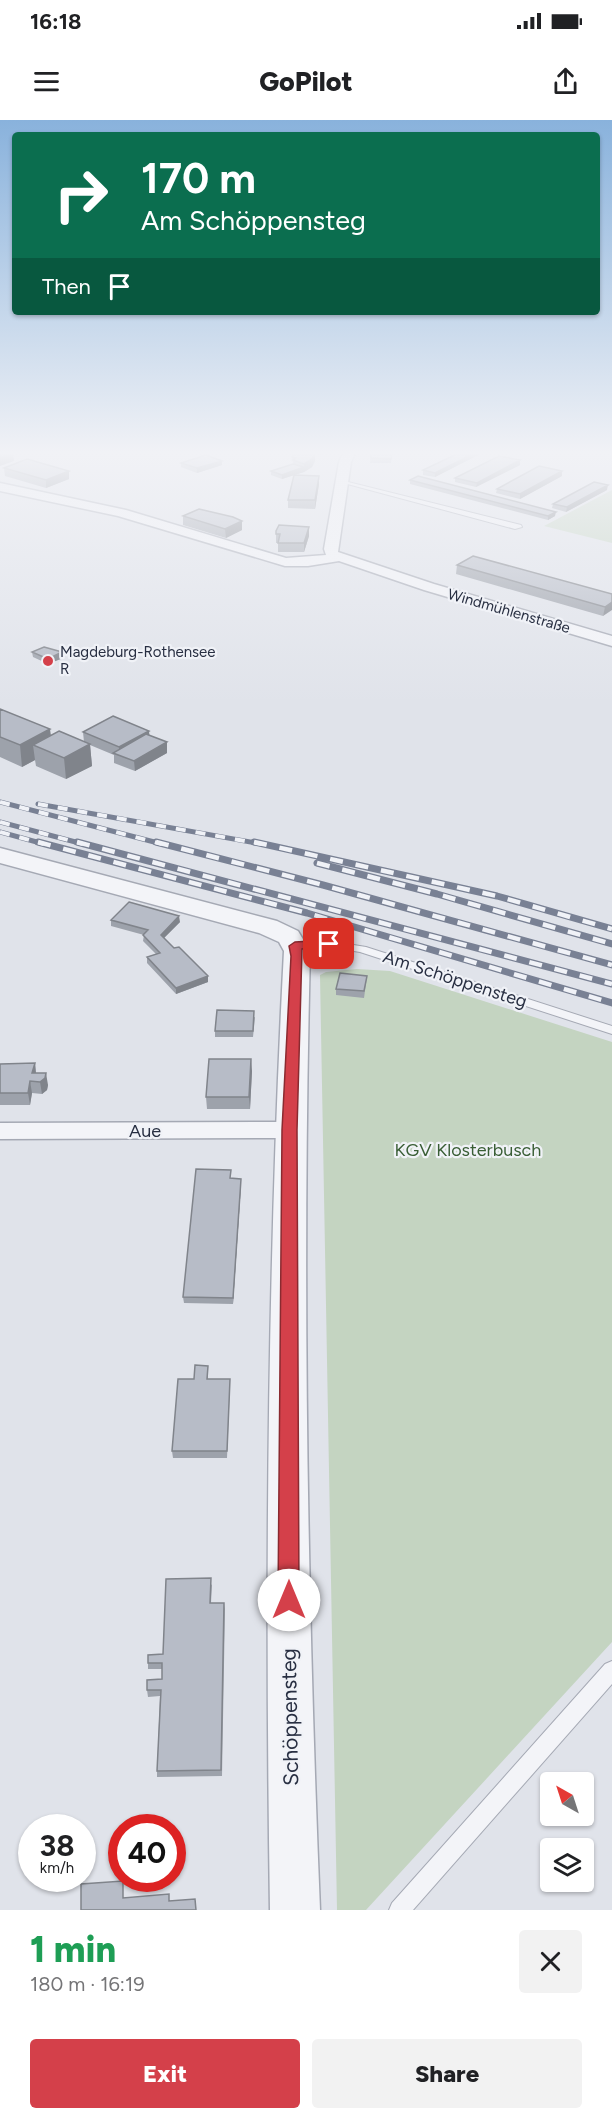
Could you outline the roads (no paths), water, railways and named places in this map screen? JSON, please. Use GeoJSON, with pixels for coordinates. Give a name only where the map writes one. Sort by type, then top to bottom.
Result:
{"type":"FeatureCollection","features":[{"type":"Feature","properties":{"kind":"street","name":"Windmühlenstraße"},"geometry":{"type":"LineString","coordinates":[[199,537],[285,562],[308,562],[338,557],[429,587],[612,641]]}},
{"type":"Feature","properties":{"kind":"street"},"geometry":{"type":"LineString","coordinates":[[333,537],[332,554],[338,557]]}},
{"type":"Feature","properties":{"kind":"street"},"geometry":{"type":"LineString","coordinates":[[596,636],[612,626]]}},
{"type":"Feature","properties":{"kind":"street","name":"Am Schöppensteg"},"geometry":{"type":"LineString","coordinates":[[0,855],[282,936]]}},
{"type":"Feature","properties":{"kind":"street","name":"Schöppensteg"},"geometry":{"type":"LineString","coordinates":[[282,936],[297,956],[290,1130],[288,1666],[295,1910]]}},
{"type":"Feature","properties":{"kind":"street","name":"Aue"},"geometry":{"type":"LineString","coordinates":[[0,1131],[290,1130]]}},
{"type":"Feature","properties":{"kind":"lane","name":"Am Schöppensteg"},"geometry":{"type":"LineString","coordinates":[[282,936],[362,949],[612,1030]]}},
{"type":"Feature","properties":{"kind":"lane"},"geometry":{"type":"LineString","coordinates":[[399,1910],[612,1670]]}},
{"type":"Feature","properties":{"kind":"railway"},"geometry":{"type":"LineString","coordinates":[[0,802],[162,844]]}},
{"type":"Feature","properties":{"kind":"railway"},"geometry":{"type":"LineString","coordinates":[[38,804],[262,844]]}},
{"type":"Feature","properties":{"kind":"railway"},"geometry":{"type":"LineString","coordinates":[[0,822],[83,844]]}},
{"type":"Feature","properties":{"kind":"railway"},"geometry":{"type":"LineString","coordinates":[[0,832],[44,844]]}},
{"type":"Feature","properties":{"kind":"railway"},"geometry":{"type":"LineString","coordinates":[[38,842],[307,913],[612,1003]]}},
{"type":"Feature","properties":{"kind":"railway"},"geometry":{"type":"LineString","coordinates":[[77,842],[612,984]]}},
{"type":"Feature","properties":{"kind":"railway"},"geometry":{"type":"LineString","coordinates":[[156,842],[323,885],[612,965]]}},
{"type":"Feature","properties":{"kind":"railway"},"geometry":{"type":"LineString","coordinates":[[254,842],[497,896],[612,929]]}},
{"type":"Feature","properties":{"kind":"railway"},"geometry":{"type":"LineString","coordinates":[[317,863],[437,894],[612,944]]}},
{"type":"Feature","properties":{"kind":"place","name":"Magdeburg-Rothensee R"},"geometry":{"type":"Point","coordinates":[48,661]}},
{"type":"Feature","properties":{"kind":"park label","name":"KGV Klosterbusch"},"geometry":{"type":"Point","coordinates":[468,1150]}}]}
